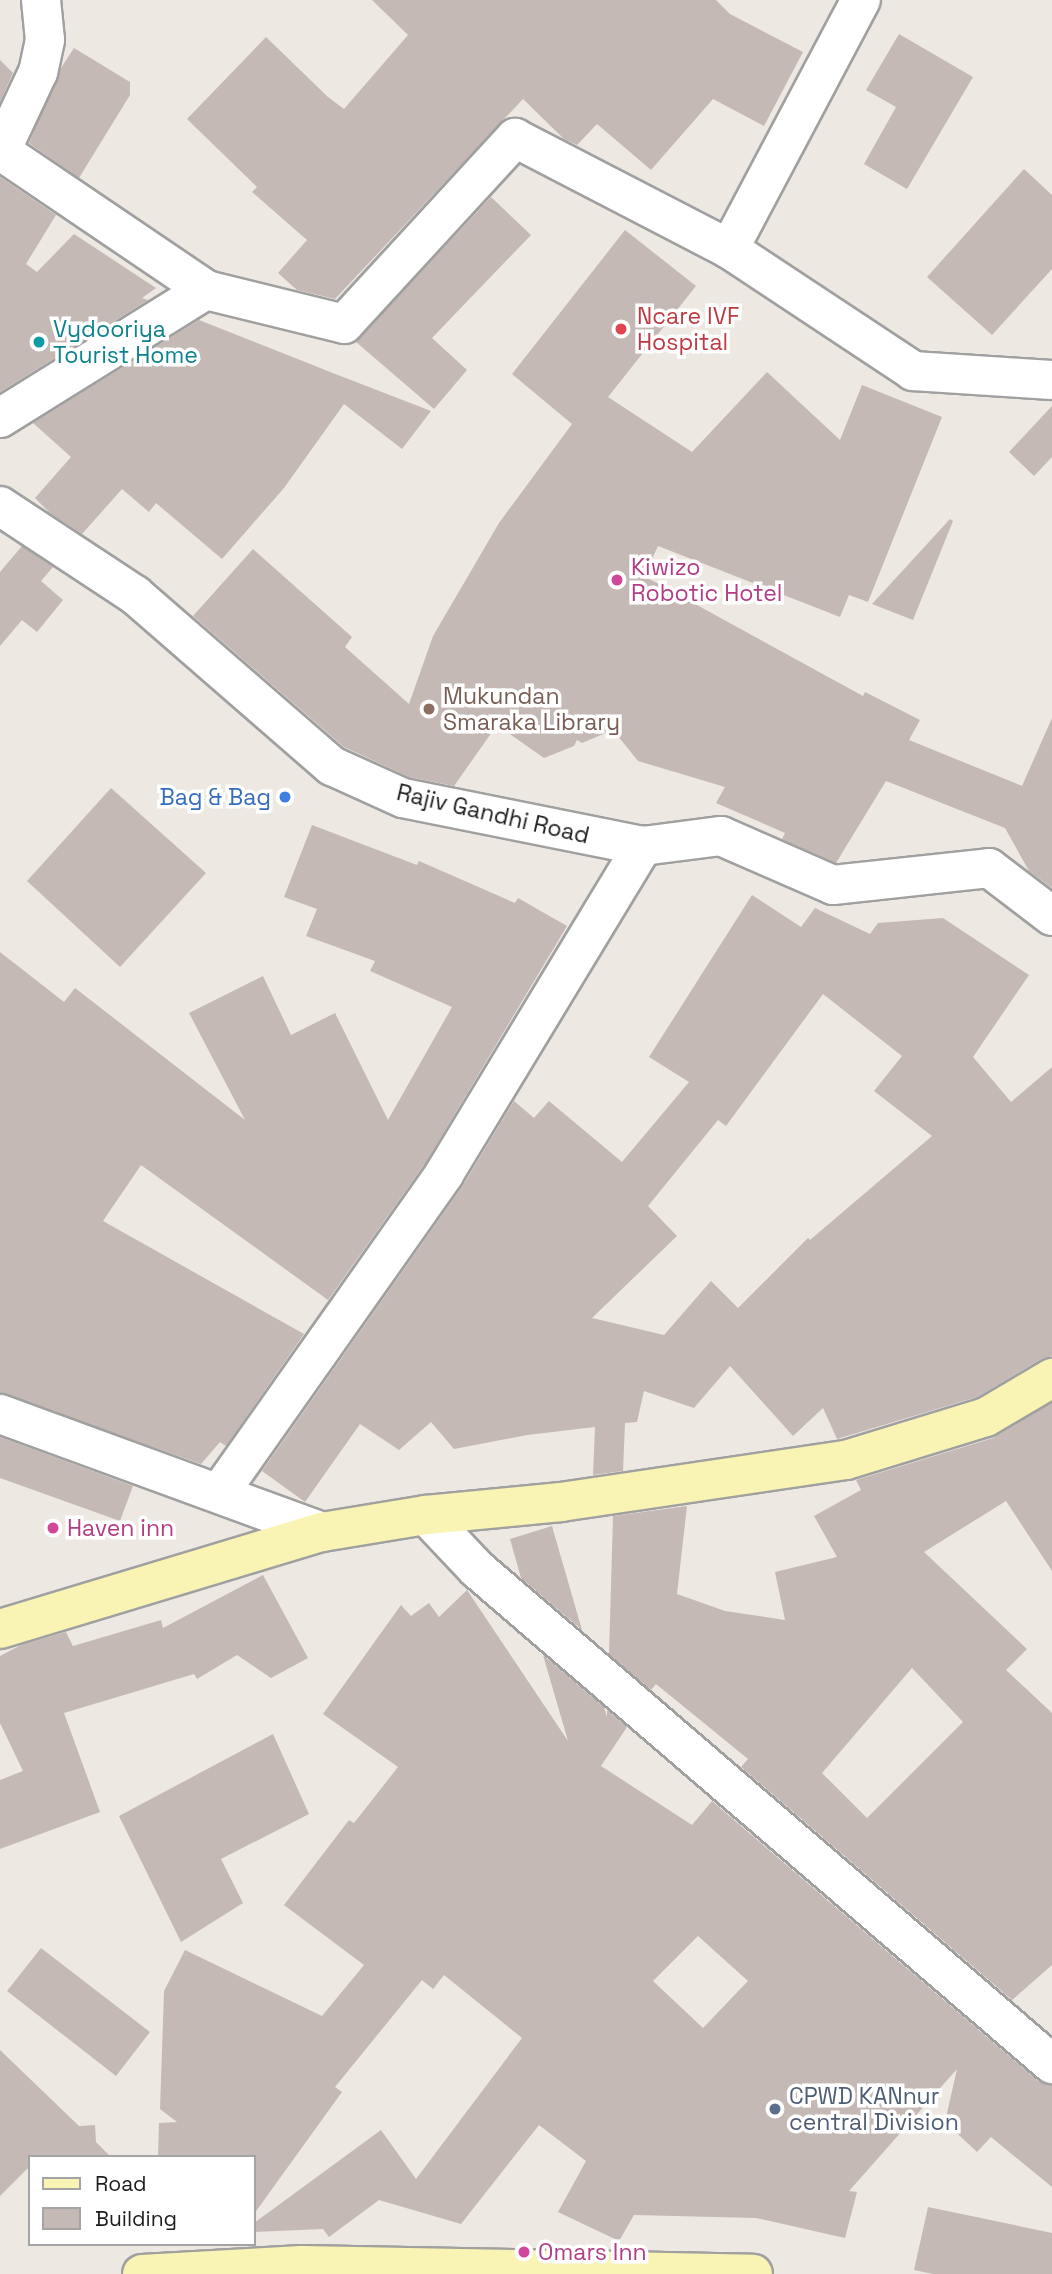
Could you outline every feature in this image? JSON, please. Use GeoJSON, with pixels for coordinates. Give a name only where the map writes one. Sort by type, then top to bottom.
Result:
{"type":"FeatureCollection","features":[{"type":"Feature","properties":{"kind":"main road"},"geometry":{"type":"LineString","coordinates":[[0,1629],[322,1532],[426,1515],[561,1502],[846,1460],[986,1416],[1052,1378]]}},
{"type":"Feature","properties":{"kind":"main road"},"geometry":{"type":"LineString","coordinates":[[142,2274],[316,2265],[754,2274]]}},
{"type":"Feature","properties":{"kind":"street"},"geometry":{"type":"LineString","coordinates":[[41,0],[45,40],[38,72],[0,151],[206,290],[344,324],[515,138],[729,249],[913,371],[1052,380]]}},
{"type":"Feature","properties":{"kind":"street"},"geometry":{"type":"LineString","coordinates":[[729,249],[861,0]]}},
{"type":"Feature","properties":{"kind":"street"},"geometry":{"type":"LineString","coordinates":[[0,418],[206,290]]}},
{"type":"Feature","properties":{"kind":"street","name":"Rajiv Gandhi Road"},"geometry":{"type":"LineString","coordinates":[[0,506],[135,595],[332,766],[403,798],[643,846],[721,836],[834,885],[989,868],[1052,916]]}},
{"type":"Feature","properties":{"kind":"street"},"geometry":{"type":"LineString","coordinates":[[220,1492],[444,1174],[643,846]]}},
{"type":"Feature","properties":{"kind":"street"},"geometry":{"type":"LineString","coordinates":[[0,1414],[220,1492],[322,1532]]}},
{"type":"Feature","properties":{"kind":"street"},"geometry":{"type":"LineString","coordinates":[[426,1515],[477,1569],[1052,2064]]}},
{"type":"Feature","properties":{"kind":"building"},"geometry":{"type":"Polygon","coordinates":[[[372,0],[716,0],[730,14],[803,52],[764,126],[713,99],[651,170],[597,124],[577,145],[564,139],[523,99],[335,299],[297,290],[278,273],[307,240],[252,192],[257,187],[187,119],[266,37],[344,109],[408,35],[372,0]]]}},
{"type":"Feature","properties":{"kind":"building"},"geometry":{"type":"Polygon","coordinates":[[[899,34],[973,77],[907,189],[864,164],[896,107],[866,90],[899,34]]]}},
{"type":"Feature","properties":{"kind":"building"},"geometry":{"type":"Polygon","coordinates":[[[74,48],[130,82],[130,95],[79,178],[29,143],[61,68],[74,48]]]}},
{"type":"Feature","properties":{"kind":"building"},"geometry":{"type":"Polygon","coordinates":[[[0,60],[13,73],[0,102],[0,60]]]}},
{"type":"Feature","properties":{"kind":"building"},"geometry":{"type":"Polygon","coordinates":[[[1024,169],[1052,195],[1052,269],[992,335],[927,277],[1024,169]]]}},
{"type":"Feature","properties":{"kind":"building","name":"Vydooriya Tourist Home"},"geometry":{"type":"Polygon","coordinates":[[[0,177],[56,215],[26,264],[37,272],[74,234],[156,288],[142,298],[148,300],[0,392],[0,177]]]}},
{"type":"Feature","properties":{"kind":"building"},"geometry":{"type":"Polygon","coordinates":[[[491,197],[531,235],[432,338],[467,370],[434,409],[356,342],[491,197]]]}},
{"type":"Feature","properties":{"kind":"building"},"geometry":{"type":"Polygon","coordinates":[[[625,230],[696,286],[608,397],[692,452],[767,372],[840,440],[862,385],[942,417],[868,602],[849,595],[840,617],[658,546],[644,576],[863,696],[865,692],[920,720],[909,740],[1022,786],[1052,718],[1052,888],[1029,871],[1005,828],[886,781],[836,863],[782,839],[785,833],[716,803],[725,787],[638,761],[613,730],[582,743],[577,740],[574,746],[544,758],[497,725],[454,786],[409,777],[344,747],[193,616],[253,549],[352,637],[345,647],[409,704],[433,636],[499,523],[572,424],[512,374],[625,230]]]}},
{"type":"Feature","properties":{"kind":"building"},"geometry":{"type":"Polygon","coordinates":[[[199,320],[431,411],[402,449],[344,404],[284,488],[222,559],[156,503],[149,512],[122,489],[82,534],[50,513],[35,498],[71,457],[33,423],[199,320]]]}},
{"type":"Feature","properties":{"kind":"building"},"geometry":{"type":"Polygon","coordinates":[[[1052,406],[1052,457],[1034,476],[1009,452],[1052,406]]]}},
{"type":"Feature","properties":{"kind":"building"},"geometry":{"type":"Polygon","coordinates":[[[950,519],[953,521],[913,620],[872,604],[950,519]]]}},
{"type":"Feature","properties":{"kind":"building"},"geometry":{"type":"Polygon","coordinates":[[[22,546],[53,567],[41,581],[63,600],[37,632],[22,620],[0,646],[0,572],[22,546]]]}},
{"type":"Feature","properties":{"kind":"building"},"geometry":{"type":"Polygon","coordinates":[[[111,788],[206,873],[120,967],[27,881],[111,788]]]}},
{"type":"Feature","properties":{"kind":"building"},"geometry":{"type":"Polygon","coordinates":[[[312,825],[417,865],[419,861],[515,903],[518,898],[567,926],[426,1162],[328,1300],[141,1165],[103,1221],[304,1334],[226,1446],[220,1442],[201,1464],[0,1393],[0,952],[64,1002],[75,988],[245,1120],[189,1013],[263,976],[291,1035],[335,1013],[388,1120],[452,1007],[370,971],[375,961],[306,936],[317,909],[284,897],[312,825]]]}},
{"type":"Feature","properties":{"kind":"building"},"geometry":{"type":"Polygon","coordinates":[[[752,895],[801,927],[815,908],[870,934],[878,923],[943,918],[1029,975],[973,1057],[1011,1102],[1052,1067],[1052,1356],[1041,1359],[977,1397],[837,1439],[823,1408],[793,1436],[730,1366],[694,1408],[644,1391],[637,1422],[625,1423],[623,1471],[593,1475],[595,1427],[527,1435],[454,1449],[431,1422],[399,1450],[360,1424],[305,1502],[262,1471],[462,1187],[514,1101],[534,1118],[549,1101],[622,1162],[689,1082],[649,1057],[752,895]],[[823,994],[726,1126],[718,1120],[648,1206],[677,1236],[592,1318],[664,1335],[711,1281],[738,1308],[808,1238],[810,1240],[932,1136],[874,1091],[902,1056],[823,994]]]}},
{"type":"Feature","properties":{"kind":"building"},"geometry":{"type":"Polygon","coordinates":[[[1052,1403],[1052,1571],[1006,1501],[924,1552],[1027,1649],[1006,1670],[1052,1713],[1052,1965],[1012,2000],[741,1767],[748,1759],[656,1684],[651,1690],[609,1654],[613,1516],[687,1506],[677,1594],[725,1611],[785,1620],[775,1572],[837,1557],[814,1516],[861,1490],[856,1480],[993,1438],[1052,1403]],[[912,1668],[822,1773],[867,1818],[963,1722],[912,1668]]]}},
{"type":"Feature","properties":{"kind":"building"},"geometry":{"type":"Polygon","coordinates":[[[0,1437],[133,1486],[120,1521],[0,1478],[0,1437]]]}},
{"type":"Feature","properties":{"kind":"building"},"geometry":{"type":"Polygon","coordinates":[[[552,1526],[582,1630],[521,1578],[510,1539],[552,1526]]]}},
{"type":"Feature","properties":{"kind":"building"},"geometry":{"type":"Polygon","coordinates":[[[263,1575],[308,1658],[271,1678],[237,1655],[197,1679],[194,1674],[64,1713],[100,1812],[0,1849],[0,1780],[23,1771],[0,1723],[0,1656],[21,1645],[66,1632],[73,1646],[161,1620],[163,1628],[263,1575]]]}},
{"type":"Feature","properties":{"kind":"building"},"geometry":{"type":"Polygon","coordinates":[[[467,1590],[568,1741],[543,1655],[604,1707],[607,1717],[607,1710],[627,1727],[601,1766],[692,1825],[712,1801],[1038,2081],[1052,2085],[1052,2187],[991,2137],[977,2152],[945,2122],[957,2069],[849,2191],[857,2192],[845,2238],[756,2218],[634,2215],[619,2241],[558,2212],[586,2161],[539,2125],[461,2224],[379,2200],[329,2237],[323,2229],[256,2232],[256,2222],[381,2130],[416,2179],[522,2038],[444,1975],[433,1989],[422,1980],[335,2087],[342,2092],[256,2211],[256,2155],[158,2155],[159,2123],[177,2122],[160,2109],[164,1991],[185,1950],[322,2016],[364,1965],[284,1905],[349,1820],[354,1823],[398,1767],[323,1714],[401,1605],[411,1616],[429,1603],[439,1617],[467,1590]],[[698,1936],[653,1981],[703,2028],[748,1981],[698,1936]]]}},
{"type":"Feature","properties":{"kind":"building"},"geometry":{"type":"Polygon","coordinates":[[[273,1734],[309,1814],[221,1859],[243,1903],[181,1942],[119,1816],[273,1734]]]}},
{"type":"Feature","properties":{"kind":"building"},"geometry":{"type":"Polygon","coordinates":[[[41,1948],[150,2032],[116,2076],[7,1991],[41,1948]]]}},
{"type":"Feature","properties":{"kind":"building"},"geometry":{"type":"Polygon","coordinates":[[[0,2050],[79,2126],[95,2125],[96,2142],[109,2155],[28,2155],[28,2168],[0,2196],[0,2050]]]}},
{"type":"Feature","properties":{"kind":"building"},"geometry":{"type":"Polygon","coordinates":[[[928,2207],[1052,2233],[1052,2274],[933,2274],[914,2270],[928,2207]]]}},
{"type":"Feature","properties":{"kind":"place","name":"Ncare IVF Hospital"},"geometry":{"type":"Point","coordinates":[621,329]}},
{"type":"Feature","properties":{"kind":"place","name":"Vydooriya Tourist Home"},"geometry":{"type":"Point","coordinates":[39,342]}},
{"type":"Feature","properties":{"kind":"place","name":"Kiwizo Robotic Hotel"},"geometry":{"type":"Point","coordinates":[617,580]}},
{"type":"Feature","properties":{"kind":"place","name":"Mukundan Smaraka Library"},"geometry":{"type":"Point","coordinates":[429,709]}},
{"type":"Feature","properties":{"kind":"place","name":"Bag & Bag"},"geometry":{"type":"Point","coordinates":[285,797]}},
{"type":"Feature","properties":{"kind":"place","name":"Haven inn"},"geometry":{"type":"Point","coordinates":[53,1528]}},
{"type":"Feature","properties":{"kind":"place","name":"CPWD KANnur central Division"},"geometry":{"type":"Point","coordinates":[775,2109]}},
{"type":"Feature","properties":{"kind":"place","name":"Omars Inn"},"geometry":{"type":"Point","coordinates":[524,2252]}}]}
